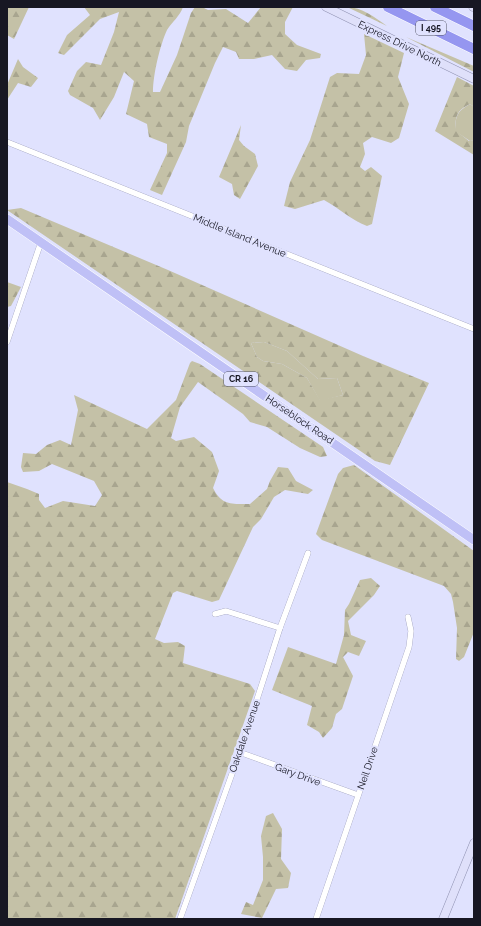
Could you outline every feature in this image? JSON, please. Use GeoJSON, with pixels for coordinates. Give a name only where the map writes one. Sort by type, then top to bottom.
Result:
{"type":"FeatureCollection","features":[{"type":"Feature","properties":{"kind":"highway","name":"I 495"},"geometry":{"type":"LineString","coordinates":[[388,7],[474,49]]}},
{"type":"Feature","properties":{"kind":"highway","name":"I 495"},"geometry":{"type":"LineString","coordinates":[[435,7],[474,26]]}},
{"type":"Feature","properties":{"kind":"main road","name":"Express Drive North"},"geometry":{"type":"LineString","coordinates":[[326,7],[474,79]]}},
{"type":"Feature","properties":{"kind":"main road","name":"Horseblock Road"},"geometry":{"type":"LineString","coordinates":[[7,219],[474,540]]}},
{"type":"Feature","properties":{"kind":"main road"},"geometry":{"type":"LineString","coordinates":[[443,919],[472,852],[474,843]]}},
{"type":"Feature","properties":{"kind":"street","name":"Middle Island Avenue"},"geometry":{"type":"LineString","coordinates":[[7,142],[474,329]]}},
{"type":"Feature","properties":{"kind":"street"},"geometry":{"type":"LineString","coordinates":[[7,342],[41,242]]}},
{"type":"Feature","properties":{"kind":"street","name":"Oakdale Avenue"},"geometry":{"type":"LineString","coordinates":[[180,919],[239,752],[280,628],[308,553]]}},
{"type":"Feature","properties":{"kind":"street"},"geometry":{"type":"LineString","coordinates":[[215,614],[226,611],[280,628]]}},
{"type":"Feature","properties":{"kind":"street","name":"Neil Drive"},"geometry":{"type":"LineString","coordinates":[[316,919],[409,647],[411,631],[408,617]]}},
{"type":"Feature","properties":{"kind":"street","name":"Gary Drive"},"geometry":{"type":"LineString","coordinates":[[239,752],[358,795]]}},
{"type":"Feature","properties":{"kind":"green space"},"geometry":{"type":"Polygon","coordinates":[[[7,7],[29,7],[14,39],[7,35],[7,7]]]}},
{"type":"Feature","properties":{"kind":"green space"},"geometry":{"type":"Polygon","coordinates":[[[84,7],[183,7],[164,36],[159,52],[153,92],[160,92],[177,55],[191,13],[195,7],[202,7],[208,10],[226,9],[248,23],[261,7],[293,7],[285,22],[285,34],[297,45],[321,54],[320,58],[306,60],[297,71],[285,69],[272,55],[254,59],[239,59],[236,52],[223,47],[189,126],[186,142],[162,195],[150,190],[167,153],[167,144],[149,137],[147,124],[126,114],[134,81],[124,72],[114,97],[100,120],[93,108],[70,95],[68,91],[77,71],[86,62],[101,65],[114,32],[119,12],[100,19],[64,55],[58,53],[67,35],[90,15],[84,7]]]}},
{"type":"Feature","properties":{"kind":"green space"},"geometry":{"type":"Polygon","coordinates":[[[347,7],[352,7],[363,11],[387,26],[347,7]]]}},
{"type":"Feature","properties":{"kind":"green space"},"geometry":{"type":"Polygon","coordinates":[[[364,34],[404,53],[398,77],[409,104],[399,138],[391,143],[372,137],[363,143],[365,154],[360,167],[365,171],[371,167],[382,176],[372,224],[367,226],[356,221],[324,200],[295,209],[284,206],[290,182],[310,140],[330,77],[337,73],[359,74],[366,55],[364,34]]]}},
{"type":"Feature","properties":{"kind":"green space"},"geometry":{"type":"Polygon","coordinates":[[[406,37],[474,66],[474,72],[406,37]]]}},
{"type":"Feature","properties":{"kind":"green space"},"geometry":{"type":"Polygon","coordinates":[[[18,59],[23,67],[38,78],[31,87],[18,83],[7,100],[7,85],[18,59]]]}},
{"type":"Feature","properties":{"kind":"green space"},"geometry":{"type":"Polygon","coordinates":[[[457,77],[474,86],[474,107],[470,104],[459,112],[456,117],[455,130],[469,141],[474,140],[474,155],[435,131],[457,77]]]}},
{"type":"Feature","properties":{"kind":"green space"},"geometry":{"type":"Polygon","coordinates":[[[470,104],[474,107],[474,140],[470,141],[455,131],[459,112],[470,104]]]}},
{"type":"Feature","properties":{"kind":"green space"},"geometry":{"type":"Polygon","coordinates":[[[241,125],[239,140],[244,146],[255,154],[258,166],[240,199],[234,195],[232,184],[219,177],[241,125]]]}},
{"type":"Feature","properties":{"kind":"green space"},"geometry":{"type":"Polygon","coordinates":[[[21,208],[168,270],[363,356],[429,383],[390,465],[375,461],[7,210],[21,208]],[[264,342],[251,343],[257,357],[263,361],[282,364],[307,378],[320,400],[343,395],[337,378],[318,379],[287,351],[264,342]]]}},
{"type":"Feature","properties":{"kind":"green space"},"geometry":{"type":"Polygon","coordinates":[[[7,282],[21,287],[11,306],[7,307],[7,282]]]}},
{"type":"Feature","properties":{"kind":"green space"},"geometry":{"type":"Polygon","coordinates":[[[264,342],[287,351],[318,379],[337,378],[343,395],[320,401],[307,378],[282,364],[263,361],[257,357],[251,343],[264,342]]]}},
{"type":"Feature","properties":{"kind":"green space"},"geometry":{"type":"Polygon","coordinates":[[[192,361],[200,364],[323,447],[327,456],[320,457],[300,448],[267,427],[250,422],[243,414],[198,382],[180,407],[171,438],[176,441],[194,437],[212,452],[219,471],[213,488],[216,494],[224,501],[233,504],[250,504],[267,489],[278,467],[288,468],[296,481],[313,490],[308,494],[285,490],[274,497],[261,519],[253,527],[219,600],[212,602],[177,591],[173,593],[155,639],[164,643],[178,642],[185,646],[183,663],[250,684],[255,691],[175,919],[7,919],[7,482],[39,494],[39,500],[45,508],[63,501],[95,506],[102,495],[94,481],[52,464],[39,471],[23,472],[21,467],[23,453],[36,454],[47,445],[60,440],[71,445],[78,410],[74,395],[147,429],[176,400],[192,361]]]}},
{"type":"Feature","properties":{"kind":"green space"},"geometry":{"type":"Polygon","coordinates":[[[354,465],[474,551],[474,632],[464,657],[459,661],[456,659],[457,628],[453,602],[451,594],[444,586],[322,540],[316,534],[338,474],[343,468],[354,465]]]}},
{"type":"Feature","properties":{"kind":"green space"},"geometry":{"type":"Polygon","coordinates":[[[371,578],[380,586],[374,595],[348,621],[351,635],[366,641],[359,656],[348,652],[343,657],[353,676],[342,709],[336,714],[332,728],[323,738],[319,732],[307,725],[312,706],[272,690],[288,647],[336,664],[344,635],[345,610],[360,580],[371,578]]]}},
{"type":"Feature","properties":{"kind":"green space"},"geometry":{"type":"Polygon","coordinates":[[[273,813],[282,829],[281,859],[291,873],[288,888],[276,889],[262,918],[241,914],[246,902],[253,905],[263,880],[261,836],[266,816],[273,813]]]}}]}
